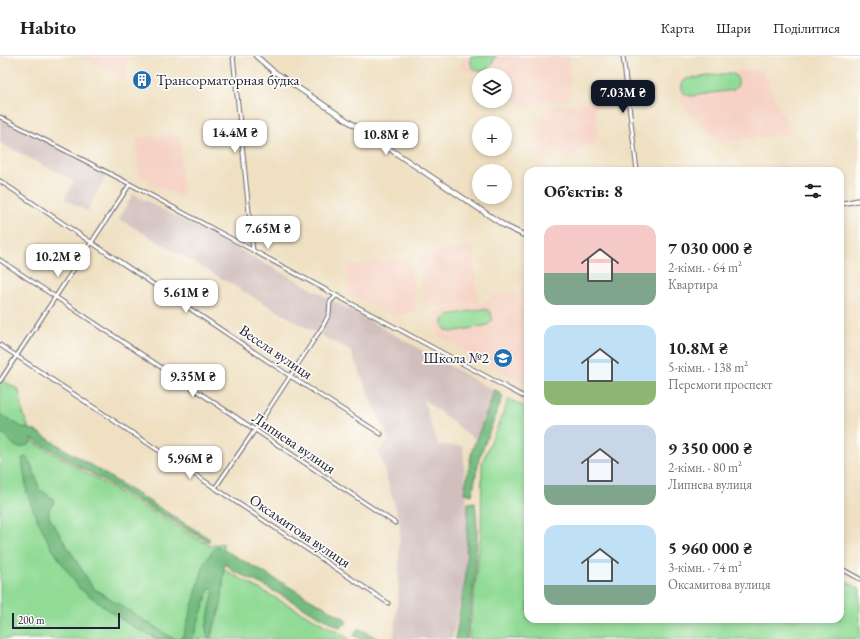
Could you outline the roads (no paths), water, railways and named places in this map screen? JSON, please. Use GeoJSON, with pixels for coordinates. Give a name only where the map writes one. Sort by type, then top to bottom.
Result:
{"type":"FeatureCollection","features":[{"type":"Feature","properties":{"kind":"street"},"geometry":{"type":"LineString","coordinates":[[233,56],[254,251]]}},
{"type":"Feature","properties":{"kind":"street"},"geometry":{"type":"LineString","coordinates":[[256,56],[273,71],[505,226],[524,235]]}},
{"type":"Feature","properties":{"kind":"street"},"geometry":{"type":"LineString","coordinates":[[623,56],[637,167]]}},
{"type":"Feature","properties":{"kind":"street"},"geometry":{"type":"LineString","coordinates":[[0,117],[130,184],[524,397]]}},
{"type":"Feature","properties":{"kind":"street","name":"Весела вулиця"},"geometry":{"type":"LineString","coordinates":[[0,181],[290,376],[381,434]]}},
{"type":"Feature","properties":{"kind":"street"},"geometry":{"type":"LineString","coordinates":[[0,381],[130,184]]}},
{"type":"Feature","properties":{"kind":"street"},"geometry":{"type":"LineString","coordinates":[[844,203],[860,200]]}},
{"type":"Feature","properties":{"kind":"street","name":"Липнева вулиця"},"geometry":{"type":"LineString","coordinates":[[0,260],[395,523]]}},
{"type":"Feature","properties":{"kind":"street"},"geometry":{"type":"LineString","coordinates":[[215,488],[323,326],[329,314],[330,302],[336,296]]}},
{"type":"Feature","properties":{"kind":"street","name":"Оксамитова вулиця"},"geometry":{"type":"LineString","coordinates":[[0,345],[388,603]]}},
{"type":"Feature","properties":{"kind":"street"},"geometry":{"type":"LineString","coordinates":[[844,570],[860,579]]}},
{"type":"Feature","properties":{"kind":"place","name":"Трансорматорная будка"},"geometry":{"type":"Point","coordinates":[142,80]}},
{"type":"Feature","properties":{"kind":"place","name":"Школа №2"},"geometry":{"type":"Point","coordinates":[503,358]}}]}
